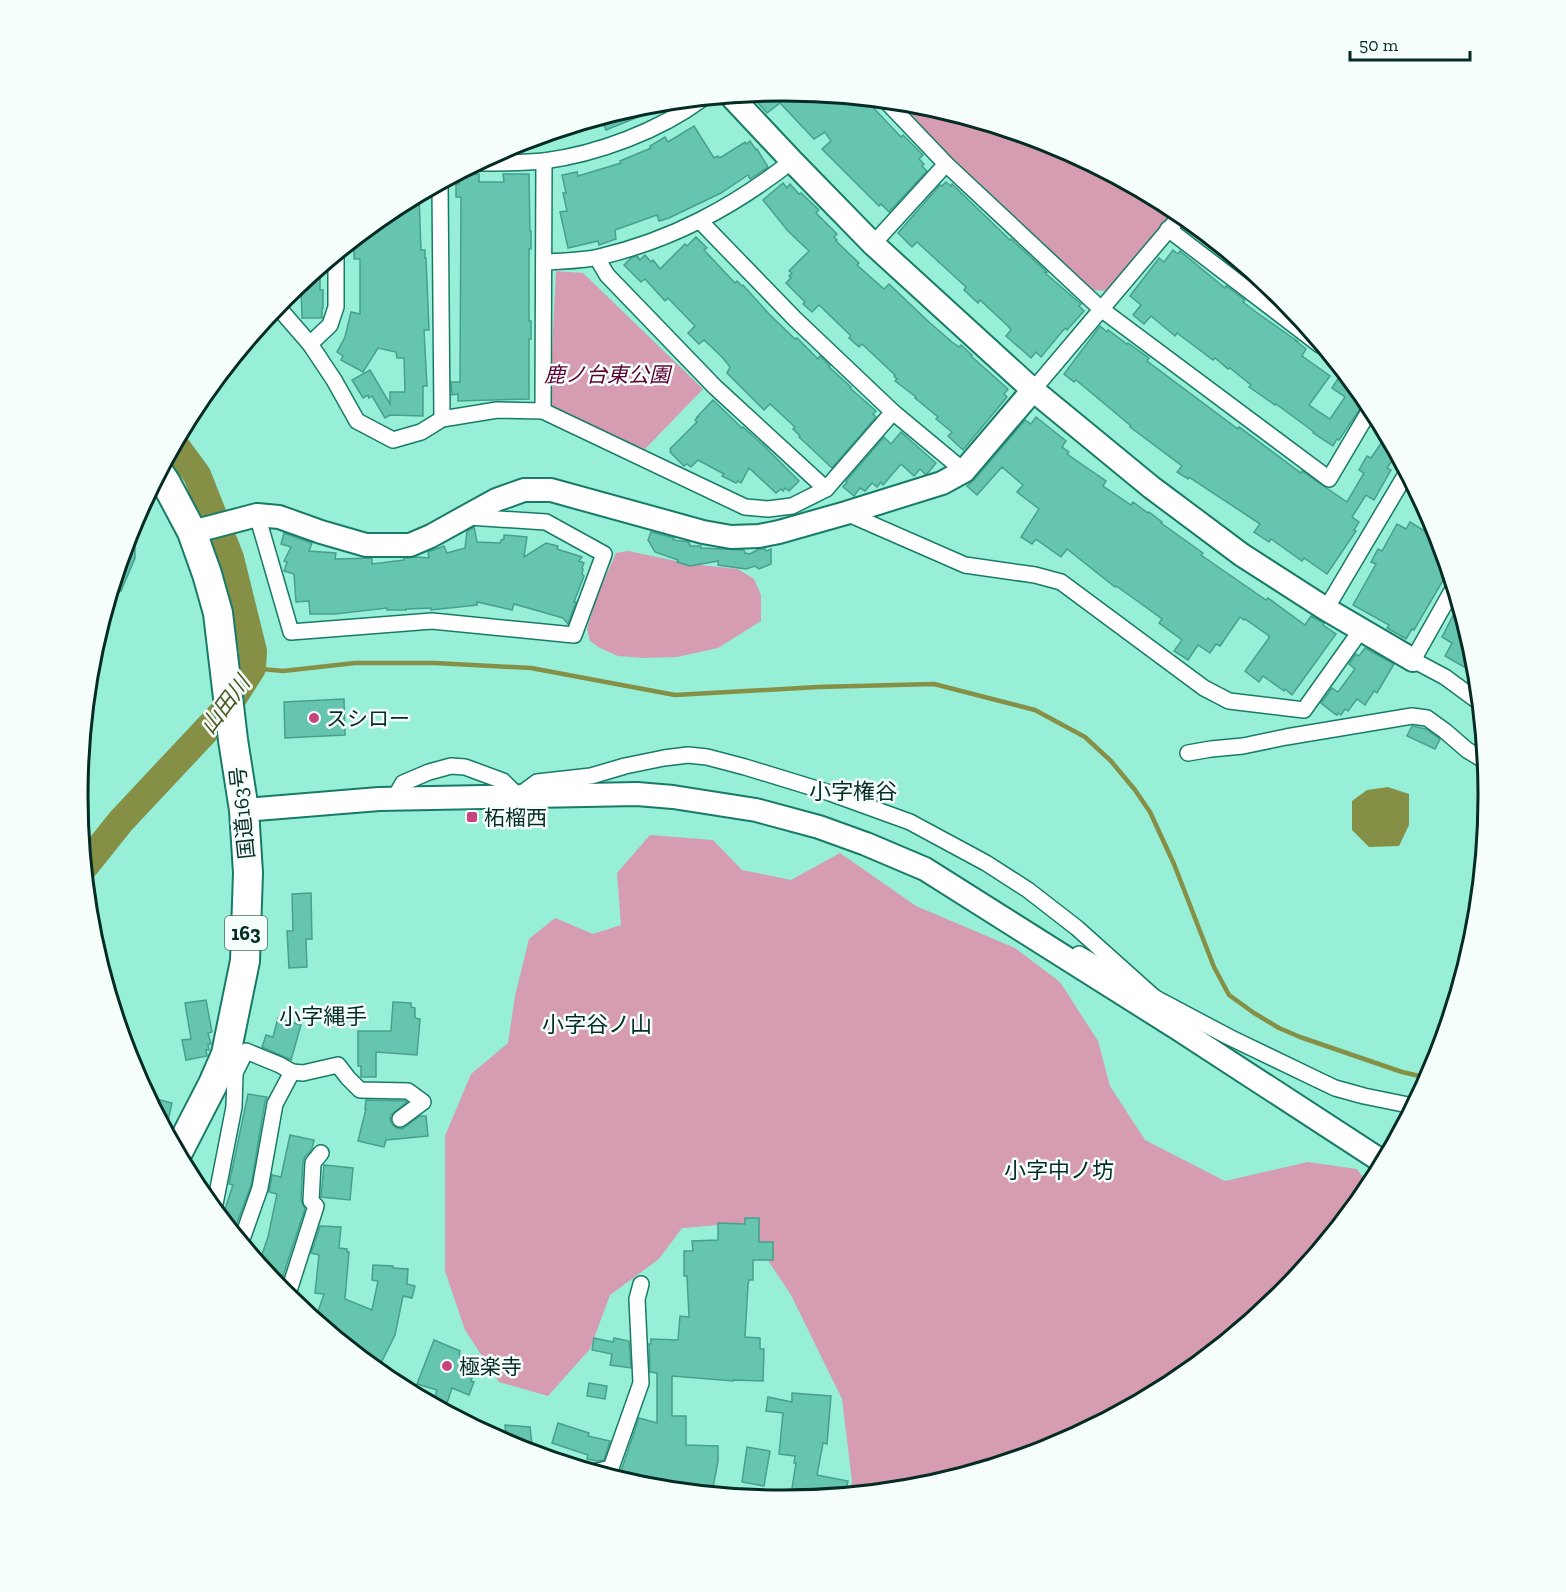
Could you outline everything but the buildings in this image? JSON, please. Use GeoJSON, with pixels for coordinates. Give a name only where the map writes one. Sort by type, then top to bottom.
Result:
{"type":"FeatureCollection","features":[{"type":"Feature","properties":{"kind":"highway","name":"国道163号"},"geometry":{"type":"LineString","coordinates":[[165,481],[201,530],[207,574],[218,613],[244,810],[248,873],[245,961],[230,1064],[213,1084],[182,1144]]}},
{"type":"Feature","properties":{"kind":"street"},"geometry":{"type":"LineString","coordinates":[[738,103],[873,244],[1033,390],[1151,487],[1242,555],[1361,630],[1446,677],[1470,695]]}},
{"type":"Feature","properties":{"kind":"street"},"geometry":{"type":"LineString","coordinates":[[499,162],[544,161],[606,147],[651,129],[690,107]]}},
{"type":"Feature","properties":{"kind":"street"},"geometry":{"type":"LineString","coordinates":[[895,111],[946,164],[1101,309],[1329,479],[1365,418]]}},
{"type":"Feature","properties":{"kind":"street"},"geometry":{"type":"LineString","coordinates":[[543,411],[544,161]]}},
{"type":"Feature","properties":{"kind":"street"},"geometry":{"type":"LineString","coordinates":[[544,262],[597,258],[650,242],[700,221],[764,182],[792,161]]}},
{"type":"Feature","properties":{"kind":"street"},"geometry":{"type":"LineString","coordinates":[[873,244],[946,164]]}},
{"type":"Feature","properties":{"kind":"street"},"geometry":{"type":"LineString","coordinates":[[440,193],[442,419]]}},
{"type":"Feature","properties":{"kind":"street"},"geometry":{"type":"LineString","coordinates":[[700,221],[795,319],[893,412],[964,471]]}},
{"type":"Feature","properties":{"kind":"street"},"geometry":{"type":"LineString","coordinates":[[201,530],[248,517],[279,517],[366,545],[410,545],[496,500],[524,490],[551,490],[703,532],[731,537],[759,536],[846,513],[942,483],[964,471],[1173,222]]}},
{"type":"Feature","properties":{"kind":"street"},"geometry":{"type":"LineString","coordinates":[[1168,229],[1290,322]]}},
{"type":"Feature","properties":{"kind":"street"},"geometry":{"type":"LineString","coordinates":[[597,258],[607,275],[715,387],[826,489]]}},
{"type":"Feature","properties":{"kind":"street"},"geometry":{"type":"LineString","coordinates":[[310,344],[330,325],[336,307],[336,265]]}},
{"type":"Feature","properties":{"kind":"street"},"geometry":{"type":"LineString","coordinates":[[284,314],[310,344],[357,421],[393,440],[421,432],[442,419],[497,410],[543,411],[745,507],[768,509],[792,506],[826,489],[893,412]]}},
{"type":"Feature","properties":{"kind":"street"},"geometry":{"type":"LineString","coordinates":[[1326,609],[1402,481]]}},
{"type":"Feature","properties":{"kind":"street"},"geometry":{"type":"LineString","coordinates":[[846,513],[965,565],[1035,575],[1061,582],[1204,688],[1228,701],[1304,710],[1361,630]]}},
{"type":"Feature","properties":{"kind":"street"},"geometry":{"type":"LineString","coordinates":[[248,517],[291,632],[432,621],[574,635],[604,554],[546,522],[465,517]]}},
{"type":"Feature","properties":{"kind":"street"},"geometry":{"type":"LineString","coordinates":[[1413,660],[1449,598]]}},
{"type":"Feature","properties":{"kind":"street"},"geometry":{"type":"LineString","coordinates":[[1188,753],[1211,748],[1243,746],[1412,716],[1427,718],[1476,756]]}},
{"type":"Feature","properties":{"kind":"street"},"geometry":{"type":"LineString","coordinates":[[518,796],[537,782],[591,776],[625,766],[688,755],[707,757],[745,767],[830,793],[910,822],[986,863],[1028,890],[1077,928],[1154,997]]}},
{"type":"Feature","properties":{"kind":"street"},"geometry":{"type":"LineString","coordinates":[[394,799],[403,783],[451,766],[465,767],[487,774],[503,782],[518,796]]}},
{"type":"Feature","properties":{"kind":"street"},"geometry":{"type":"LineString","coordinates":[[244,810],[394,799],[637,794],[673,797],[756,810],[819,827],[925,869],[1177,1028],[1375,1157]]}},
{"type":"Feature","properties":{"kind":"street"},"geometry":{"type":"LineString","coordinates":[[986,906],[1022,922],[1228,1037],[1335,1088],[1405,1104]]}},
{"type":"Feature","properties":{"kind":"street"},"geometry":{"type":"LineString","coordinates":[[216,1197],[234,1107],[230,1064],[246,1051],[292,1072],[338,1065],[360,1090],[408,1091],[423,1102],[400,1119]]}},
{"type":"Feature","properties":{"kind":"street"},"geometry":{"type":"LineString","coordinates":[[244,1233],[260,1188],[275,1104],[292,1072]]}},
{"type":"Feature","properties":{"kind":"street"},"geometry":{"type":"LineString","coordinates":[[291,1286],[316,1206],[311,1201],[313,1163],[321,1153]]}},
{"type":"Feature","properties":{"kind":"street"},"geometry":{"type":"LineString","coordinates":[[613,1469],[641,1383],[637,1299],[641,1284]]}},
{"type":"Feature","properties":{"kind":"green space"},"geometry":{"type":"Polygon","coordinates":[[[903,112],[963,125],[1049,154],[1090,173],[1169,219],[1108,291],[1092,290],[951,163],[903,112]]]}},
{"type":"Feature","properties":{"kind":"green space","name":"鹿ノ台東公園"},"geometry":{"type":"Polygon","coordinates":[[[556,271],[583,273],[703,389],[645,449],[549,411],[556,271]]]}},
{"type":"Feature","properties":{"kind":"green space"},"geometry":{"type":"Polygon","coordinates":[[[628,551],[690,564],[738,569],[754,579],[761,595],[761,621],[718,648],[677,657],[618,656],[600,648],[590,641],[587,629],[597,596],[616,553],[628,551]]]}},
{"type":"Feature","properties":{"kind":"green space"},"geometry":{"type":"Polygon","coordinates":[[[650,835],[713,840],[742,870],[791,880],[840,853],[916,906],[1015,948],[1060,982],[1098,1041],[1110,1086],[1145,1140],[1225,1181],[1308,1162],[1357,1169],[1363,1177],[1334,1219],[1305,1254],[1241,1318],[1206,1347],[1169,1373],[1090,1419],[1049,1438],[963,1467],[874,1485],[850,1487],[852,1481],[842,1399],[791,1295],[743,1223],[682,1228],[659,1259],[610,1295],[590,1349],[548,1396],[499,1382],[465,1330],[445,1271],[445,1136],[471,1074],[508,1043],[515,996],[529,939],[555,918],[593,934],[621,925],[617,873],[650,835]]]}},
{"type":"Feature","properties":{"kind":"shaded area"},"geometry":{"type":"Polygon","coordinates":[[[1388,787],[1409,794],[1409,825],[1399,846],[1369,847],[1352,830],[1352,801],[1367,790],[1388,787]]]}},
{"type":"Feature","properties":{"kind":"waterway","name":"山田川"},"geometry":{"type":"LineString","coordinates":[[91,858],[121,821],[226,709],[252,668],[253,651],[230,558],[197,475],[180,452]]}},
{"type":"Feature","properties":{"kind":"waterway"},"geometry":{"type":"LineString","coordinates":[[252,668],[283,671],[355,663],[435,663],[531,668],[675,695],[818,687],[934,684],[1035,710],[1085,737],[1111,761],[1150,812],[1174,864],[1214,967],[1229,995],[1279,1028],[1300,1037],[1419,1076]]}},
{"type":"Feature","properties":{"kind":"place","name":"スシロー"},"geometry":{"type":"Point","coordinates":[314,718]}},
{"type":"Feature","properties":{"kind":"place","name":"柘榴西"},"geometry":{"type":"Point","coordinates":[472,817]}},
{"type":"Feature","properties":{"kind":"place","name":"極楽寺"},"geometry":{"type":"Point","coordinates":[447,1366]}},
{"type":"Feature","properties":{"kind":"district","name":"小字権谷"},"geometry":{"type":"Point","coordinates":[853,791]}},
{"type":"Feature","properties":{"kind":"district","name":"小字縄手"},"geometry":{"type":"Point","coordinates":[323,1016]}},
{"type":"Feature","properties":{"kind":"district","name":"小字谷ノ山"},"geometry":{"type":"Point","coordinates":[597,1024]}},
{"type":"Feature","properties":{"kind":"district","name":"小字中ノ坊"},"geometry":{"type":"Point","coordinates":[1059,1170]}}]}
